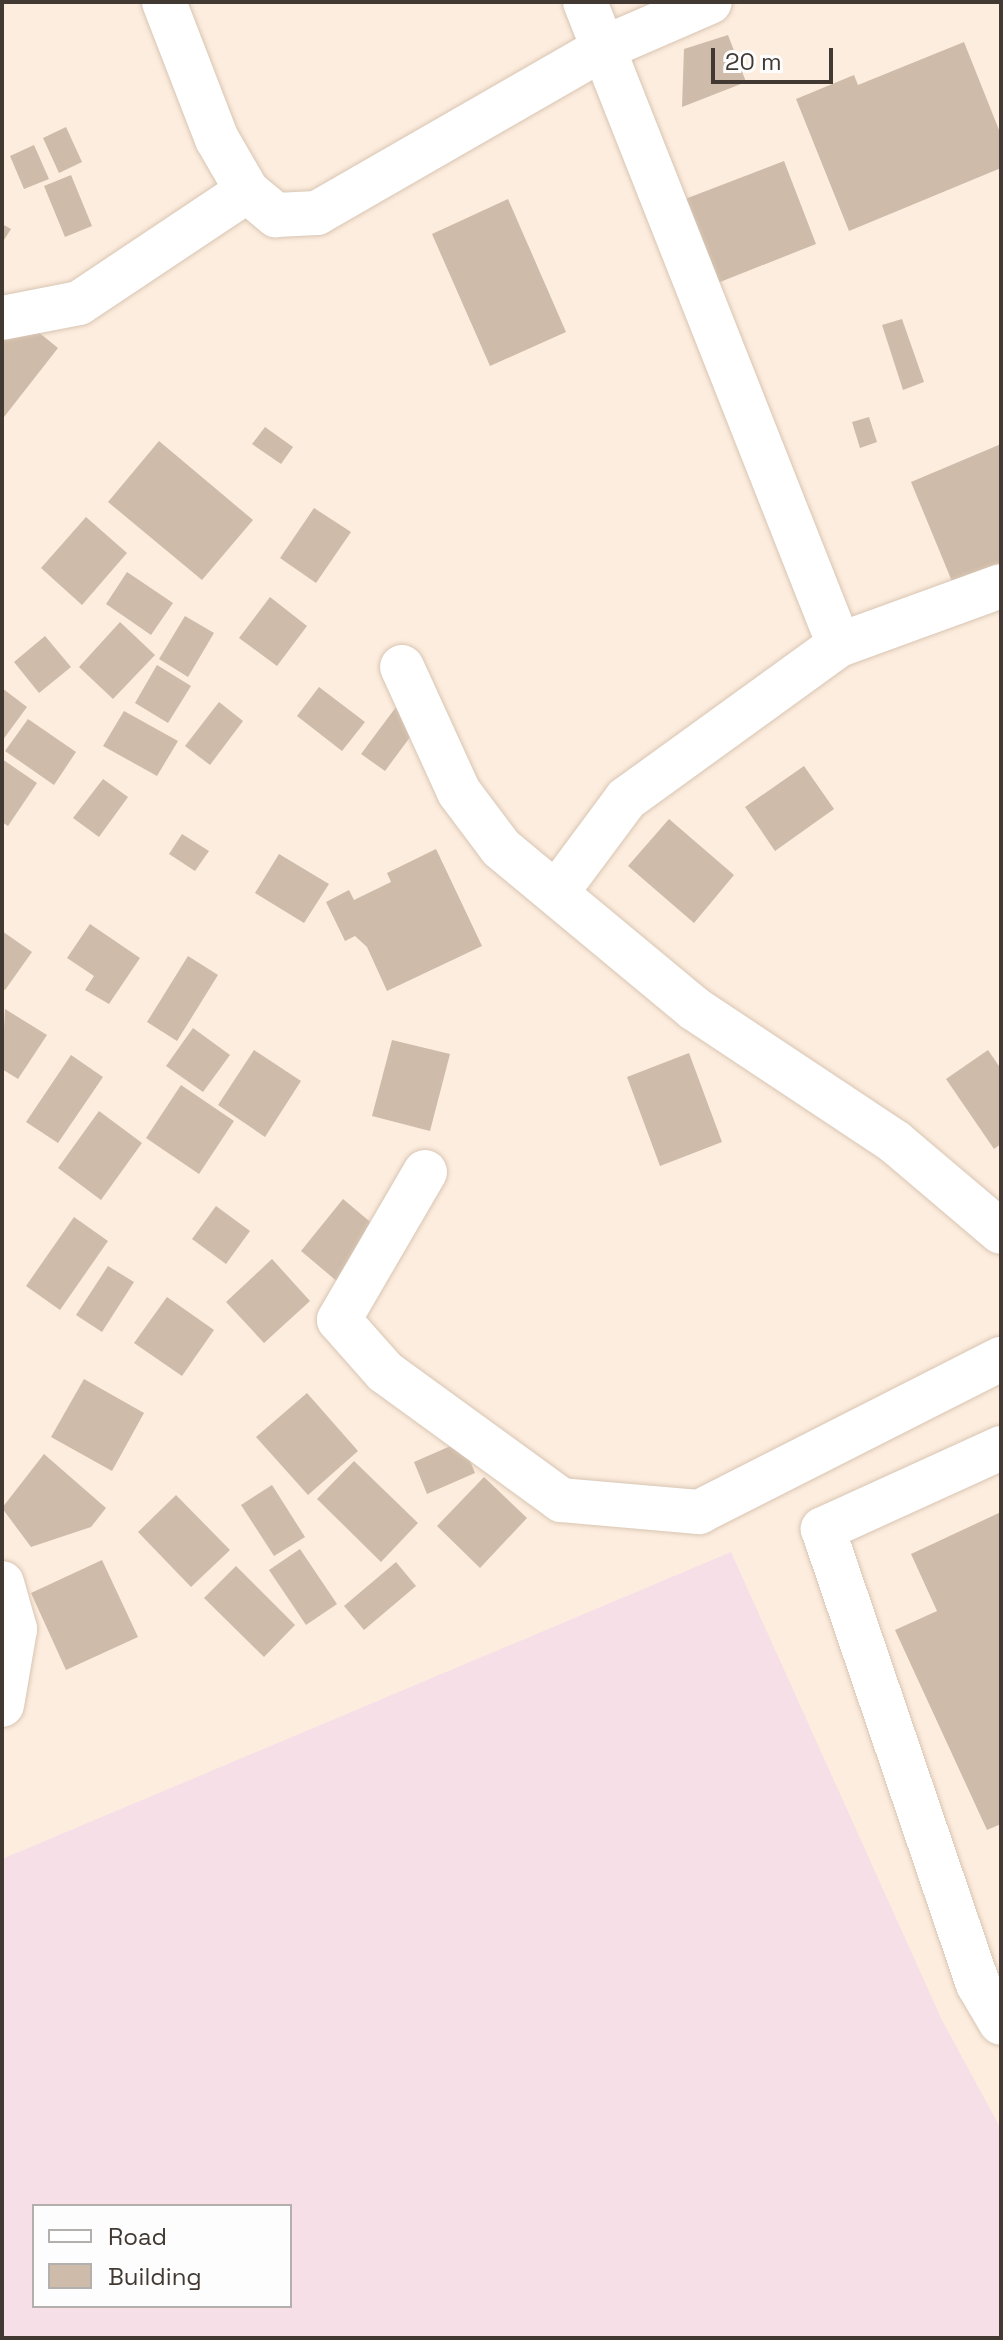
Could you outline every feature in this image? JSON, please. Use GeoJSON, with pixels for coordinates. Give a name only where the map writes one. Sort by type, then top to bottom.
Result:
{"type":"FeatureCollection","features":[{"type":"Feature","properties":{"kind":"street"},"geometry":{"type":"LineString","coordinates":[[164,2],[217,139],[247,191],[276,215],[317,213],[606,47],[710,2]]}},
{"type":"Feature","properties":{"kind":"street"},"geometry":{"type":"LineString","coordinates":[[585,2],[606,47],[839,645]]}},
{"type":"Feature","properties":{"kind":"street"},"geometry":{"type":"LineString","coordinates":[[2,318],[79,303],[247,191]]}},
{"type":"Feature","properties":{"kind":"street"},"geometry":{"type":"LineString","coordinates":[[557,892],[626,799],[839,645],[1001,586]]}},
{"type":"Feature","properties":{"kind":"street"},"geometry":{"type":"LineString","coordinates":[[402,667],[476,820],[695,1009],[895,1142],[1001,1232]]}},
{"type":"Feature","properties":{"kind":"street"},"geometry":{"type":"LineString","coordinates":[[425,1172],[339,1320],[385,1372],[561,1500],[699,1512],[1001,1359]]}},
{"type":"Feature","properties":{"kind":"street"},"geometry":{"type":"LineString","coordinates":[[1001,1448],[823,1529],[978,1984],[1001,2023]]}},
{"type":"Feature","properties":{"kind":"street"},"geometry":{"type":"LineString","coordinates":[[2,1583],[15,1629],[2,1705]]}},
{"type":"Feature","properties":{"kind":"shaded area"},"geometry":{"type":"Polygon","coordinates":[[[731,1552],[942,2020],[1001,2129],[1001,2338],[2,2338],[2,1859],[731,1552]]]}},
{"type":"Feature","properties":{"kind":"building"},"geometry":{"type":"Polygon","coordinates":[[[728,35],[746,82],[682,107],[684,49],[728,35]]]}},
{"type":"Feature","properties":{"kind":"building"},"geometry":{"type":"Polygon","coordinates":[[[964,42],[1001,135],[1001,168],[849,231],[796,99],[854,75],[858,85],[964,42]]]}},
{"type":"Feature","properties":{"kind":"building"},"geometry":{"type":"Polygon","coordinates":[[[66,127],[82,162],[59,173],[43,138],[66,127]]]}},
{"type":"Feature","properties":{"kind":"building"},"geometry":{"type":"Polygon","coordinates":[[[34,145],[49,179],[24,189],[10,156],[34,145]]]}},
{"type":"Feature","properties":{"kind":"building"},"geometry":{"type":"Polygon","coordinates":[[[784,161],[816,244],[705,288],[672,204],[784,161]]]}},
{"type":"Feature","properties":{"kind":"building"},"geometry":{"type":"Polygon","coordinates":[[[71,175],[92,226],[65,237],[44,186],[71,175]]]}},
{"type":"Feature","properties":{"kind":"building"},"geometry":{"type":"Polygon","coordinates":[[[508,199],[566,332],[490,366],[432,234],[508,199]]]}},
{"type":"Feature","properties":{"kind":"building"},"geometry":{"type":"Polygon","coordinates":[[[2,224],[11,229],[2,243],[2,224]]]}},
{"type":"Feature","properties":{"kind":"building"},"geometry":{"type":"Polygon","coordinates":[[[21,318],[58,348],[4,417],[2,342],[21,318]]]}},
{"type":"Feature","properties":{"kind":"building"},"geometry":{"type":"Polygon","coordinates":[[[902,319],[924,382],[903,390],[882,325],[902,319]]]}},
{"type":"Feature","properties":{"kind":"building"},"geometry":{"type":"Polygon","coordinates":[[[869,417],[877,442],[860,448],[852,422],[869,417]]]}},
{"type":"Feature","properties":{"kind":"building"},"geometry":{"type":"Polygon","coordinates":[[[265,427],[293,447],[281,464],[252,444],[265,427]]]}},
{"type":"Feature","properties":{"kind":"building"},"geometry":{"type":"Polygon","coordinates":[[[159,441],[253,520],[202,580],[108,502],[159,441]]]}},
{"type":"Feature","properties":{"kind":"building"},"geometry":{"type":"Polygon","coordinates":[[[1001,444],[1001,572],[956,591],[911,482],[1001,444]]]}},
{"type":"Feature","properties":{"kind":"building"},"geometry":{"type":"Polygon","coordinates":[[[314,508],[351,532],[316,583],[280,558],[314,508]]]}},
{"type":"Feature","properties":{"kind":"building"},"geometry":{"type":"Polygon","coordinates":[[[86,517],[127,553],[82,605],[41,568],[86,517]]]}},
{"type":"Feature","properties":{"kind":"building"},"geometry":{"type":"Polygon","coordinates":[[[127,572],[173,603],[151,635],[106,604],[127,572]]]}},
{"type":"Feature","properties":{"kind":"building"},"geometry":{"type":"Polygon","coordinates":[[[270,597],[307,626],[277,666],[239,638],[270,597]]]}},
{"type":"Feature","properties":{"kind":"building"},"geometry":{"type":"Polygon","coordinates":[[[185,616],[214,633],[188,677],[159,659],[185,616]]]}},
{"type":"Feature","properties":{"kind":"building"},"geometry":{"type":"Polygon","coordinates":[[[120,622],[155,655],[113,699],[79,667],[120,622]]]}},
{"type":"Feature","properties":{"kind":"building"},"geometry":{"type":"Polygon","coordinates":[[[45,636],[71,667],[39,693],[14,662],[45,636]]]}},
{"type":"Feature","properties":{"kind":"building"},"geometry":{"type":"Polygon","coordinates":[[[157,665],[191,686],[168,723],[135,703],[157,665]]]}},
{"type":"Feature","properties":{"kind":"building"},"geometry":{"type":"Polygon","coordinates":[[[319,687],[365,722],[342,751],[297,716],[319,687]]]}},
{"type":"Feature","properties":{"kind":"building"},"geometry":{"type":"Polygon","coordinates":[[[2,688],[27,707],[2,741],[2,688]]]}},
{"type":"Feature","properties":{"kind":"building"},"geometry":{"type":"Polygon","coordinates":[[[219,702],[243,721],[210,765],[185,746],[219,702]]]}},
{"type":"Feature","properties":{"kind":"building"},"geometry":{"type":"Polygon","coordinates":[[[399,703],[422,721],[385,771],[361,754],[399,703]]]}},
{"type":"Feature","properties":{"kind":"building"},"geometry":{"type":"Polygon","coordinates":[[[124,711],[178,741],[157,776],[103,746],[124,711]]]}},
{"type":"Feature","properties":{"kind":"building"},"geometry":{"type":"Polygon","coordinates":[[[28,719],[76,752],[54,785],[5,751],[28,719]]]}},
{"type":"Feature","properties":{"kind":"building"},"geometry":{"type":"Polygon","coordinates":[[[2,759],[37,783],[8,826],[2,822],[2,759]]]}},
{"type":"Feature","properties":{"kind":"building"},"geometry":{"type":"Polygon","coordinates":[[[804,766],[834,809],[775,851],[745,807],[804,766]]]}},
{"type":"Feature","properties":{"kind":"building"},"geometry":{"type":"Polygon","coordinates":[[[103,779],[128,797],[99,837],[73,818],[103,779]]]}},
{"type":"Feature","properties":{"kind":"building"},"geometry":{"type":"Polygon","coordinates":[[[669,819],[734,875],[694,923],[628,866],[669,819]]]}},
{"type":"Feature","properties":{"kind":"building"},"geometry":{"type":"Polygon","coordinates":[[[182,834],[209,851],[195,871],[169,854],[182,834]]]}},
{"type":"Feature","properties":{"kind":"building"},"geometry":{"type":"Polygon","coordinates":[[[436,849],[482,946],[387,991],[367,947],[355,936],[345,941],[326,902],[349,890],[354,900],[391,882],[387,873],[436,849]]]}},
{"type":"Feature","properties":{"kind":"building"},"geometry":{"type":"Polygon","coordinates":[[[279,854],[329,884],[304,923],[255,893],[279,854]]]}},
{"type":"Feature","properties":{"kind":"building"},"geometry":{"type":"Polygon","coordinates":[[[90,924],[140,958],[109,1004],[85,990],[94,976],[67,958],[90,924]]]}},
{"type":"Feature","properties":{"kind":"building"},"geometry":{"type":"Polygon","coordinates":[[[2,931],[32,952],[5,990],[2,988],[2,931]]]}},
{"type":"Feature","properties":{"kind":"building"},"geometry":{"type":"Polygon","coordinates":[[[188,956],[218,975],[177,1041],[147,1022],[188,956]]]}},
{"type":"Feature","properties":{"kind":"building"},"geometry":{"type":"Polygon","coordinates":[[[5,1009],[47,1035],[18,1079],[2,1069],[5,1009]]]}},
{"type":"Feature","properties":{"kind":"building"},"geometry":{"type":"Polygon","coordinates":[[[193,1028],[230,1055],[203,1092],[166,1066],[193,1028]]]}},
{"type":"Feature","properties":{"kind":"building"},"geometry":{"type":"Polygon","coordinates":[[[392,1040],[450,1054],[430,1131],[372,1116],[392,1040]]]}},
{"type":"Feature","properties":{"kind":"building"},"geometry":{"type":"Polygon","coordinates":[[[254,1050],[301,1081],[265,1137],[218,1105],[254,1050]]]}},
{"type":"Feature","properties":{"kind":"building"},"geometry":{"type":"Polygon","coordinates":[[[988,1050],[1001,1069],[1001,1144],[994,1149],[946,1079],[988,1050]]]}},
{"type":"Feature","properties":{"kind":"building"},"geometry":{"type":"Polygon","coordinates":[[[689,1053],[722,1142],[660,1166],[627,1077],[689,1053]]]}},
{"type":"Feature","properties":{"kind":"building"},"geometry":{"type":"Polygon","coordinates":[[[71,1055],[103,1077],[58,1143],[26,1122],[71,1055]]]}},
{"type":"Feature","properties":{"kind":"building"},"geometry":{"type":"Polygon","coordinates":[[[181,1085],[234,1121],[199,1174],[146,1138],[181,1085]]]}},
{"type":"Feature","properties":{"kind":"building"},"geometry":{"type":"Polygon","coordinates":[[[99,1111],[142,1143],[101,1200],[58,1168],[99,1111]]]}},
{"type":"Feature","properties":{"kind":"building"},"geometry":{"type":"Polygon","coordinates":[[[343,1199],[381,1231],[339,1283],[301,1251],[343,1199]]]}},
{"type":"Feature","properties":{"kind":"building"},"geometry":{"type":"Polygon","coordinates":[[[216,1206],[250,1231],[226,1264],[192,1239],[216,1206]]]}},
{"type":"Feature","properties":{"kind":"building"},"geometry":{"type":"Polygon","coordinates":[[[74,1217],[108,1241],[60,1310],[26,1286],[74,1217]]]}},
{"type":"Feature","properties":{"kind":"building"},"geometry":{"type":"Polygon","coordinates":[[[272,1259],[310,1301],[264,1343],[226,1302],[272,1259]]]}},
{"type":"Feature","properties":{"kind":"building"},"geometry":{"type":"Polygon","coordinates":[[[108,1266],[134,1282],[102,1332],[76,1315],[108,1266]]]}},
{"type":"Feature","properties":{"kind":"building"},"geometry":{"type":"Polygon","coordinates":[[[167,1297],[214,1330],[182,1376],[134,1343],[167,1297]]]}},
{"type":"Feature","properties":{"kind":"building"},"geometry":{"type":"Polygon","coordinates":[[[84,1379],[144,1413],[112,1471],[51,1437],[84,1379]]]}},
{"type":"Feature","properties":{"kind":"building"},"geometry":{"type":"Polygon","coordinates":[[[307,1393],[358,1451],[308,1495],[256,1437],[307,1393]]]}},
{"type":"Feature","properties":{"kind":"building"},"geometry":{"type":"Polygon","coordinates":[[[462,1441],[475,1473],[427,1494],[414,1462],[462,1441]]]}},
{"type":"Feature","properties":{"kind":"building"},"geometry":{"type":"Polygon","coordinates":[[[44,1454],[106,1508],[91,1527],[31,1547],[2,1508],[44,1454]]]}},
{"type":"Feature","properties":{"kind":"building"},"geometry":{"type":"Polygon","coordinates":[[[354,1461],[418,1523],[381,1562],[317,1499],[354,1461]]]}},
{"type":"Feature","properties":{"kind":"building"},"geometry":{"type":"Polygon","coordinates":[[[484,1477],[527,1518],[480,1568],[437,1526],[484,1477]]]}},
{"type":"Feature","properties":{"kind":"building"},"geometry":{"type":"Polygon","coordinates":[[[272,1485],[305,1537],[274,1556],[241,1505],[272,1485]]]}},
{"type":"Feature","properties":{"kind":"building"},"geometry":{"type":"Polygon","coordinates":[[[176,1495],[230,1550],[191,1587],[138,1532],[176,1495]]]}},
{"type":"Feature","properties":{"kind":"building"},"geometry":{"type":"Polygon","coordinates":[[[1001,1512],[1001,1824],[987,1830],[895,1630],[937,1611],[911,1554],[1001,1512]]]}},
{"type":"Feature","properties":{"kind":"building"},"geometry":{"type":"Polygon","coordinates":[[[300,1549],[337,1604],[306,1625],[269,1570],[300,1549]]]}},
{"type":"Feature","properties":{"kind":"building"},"geometry":{"type":"Polygon","coordinates":[[[102,1560],[138,1637],[66,1670],[31,1593],[102,1560]]]}},
{"type":"Feature","properties":{"kind":"building"},"geometry":{"type":"Polygon","coordinates":[[[396,1562],[416,1586],[364,1630],[344,1606],[396,1562]]]}},
{"type":"Feature","properties":{"kind":"building"},"geometry":{"type":"Polygon","coordinates":[[[236,1566],[295,1625],[264,1657],[204,1598],[236,1566]]]}}]}
